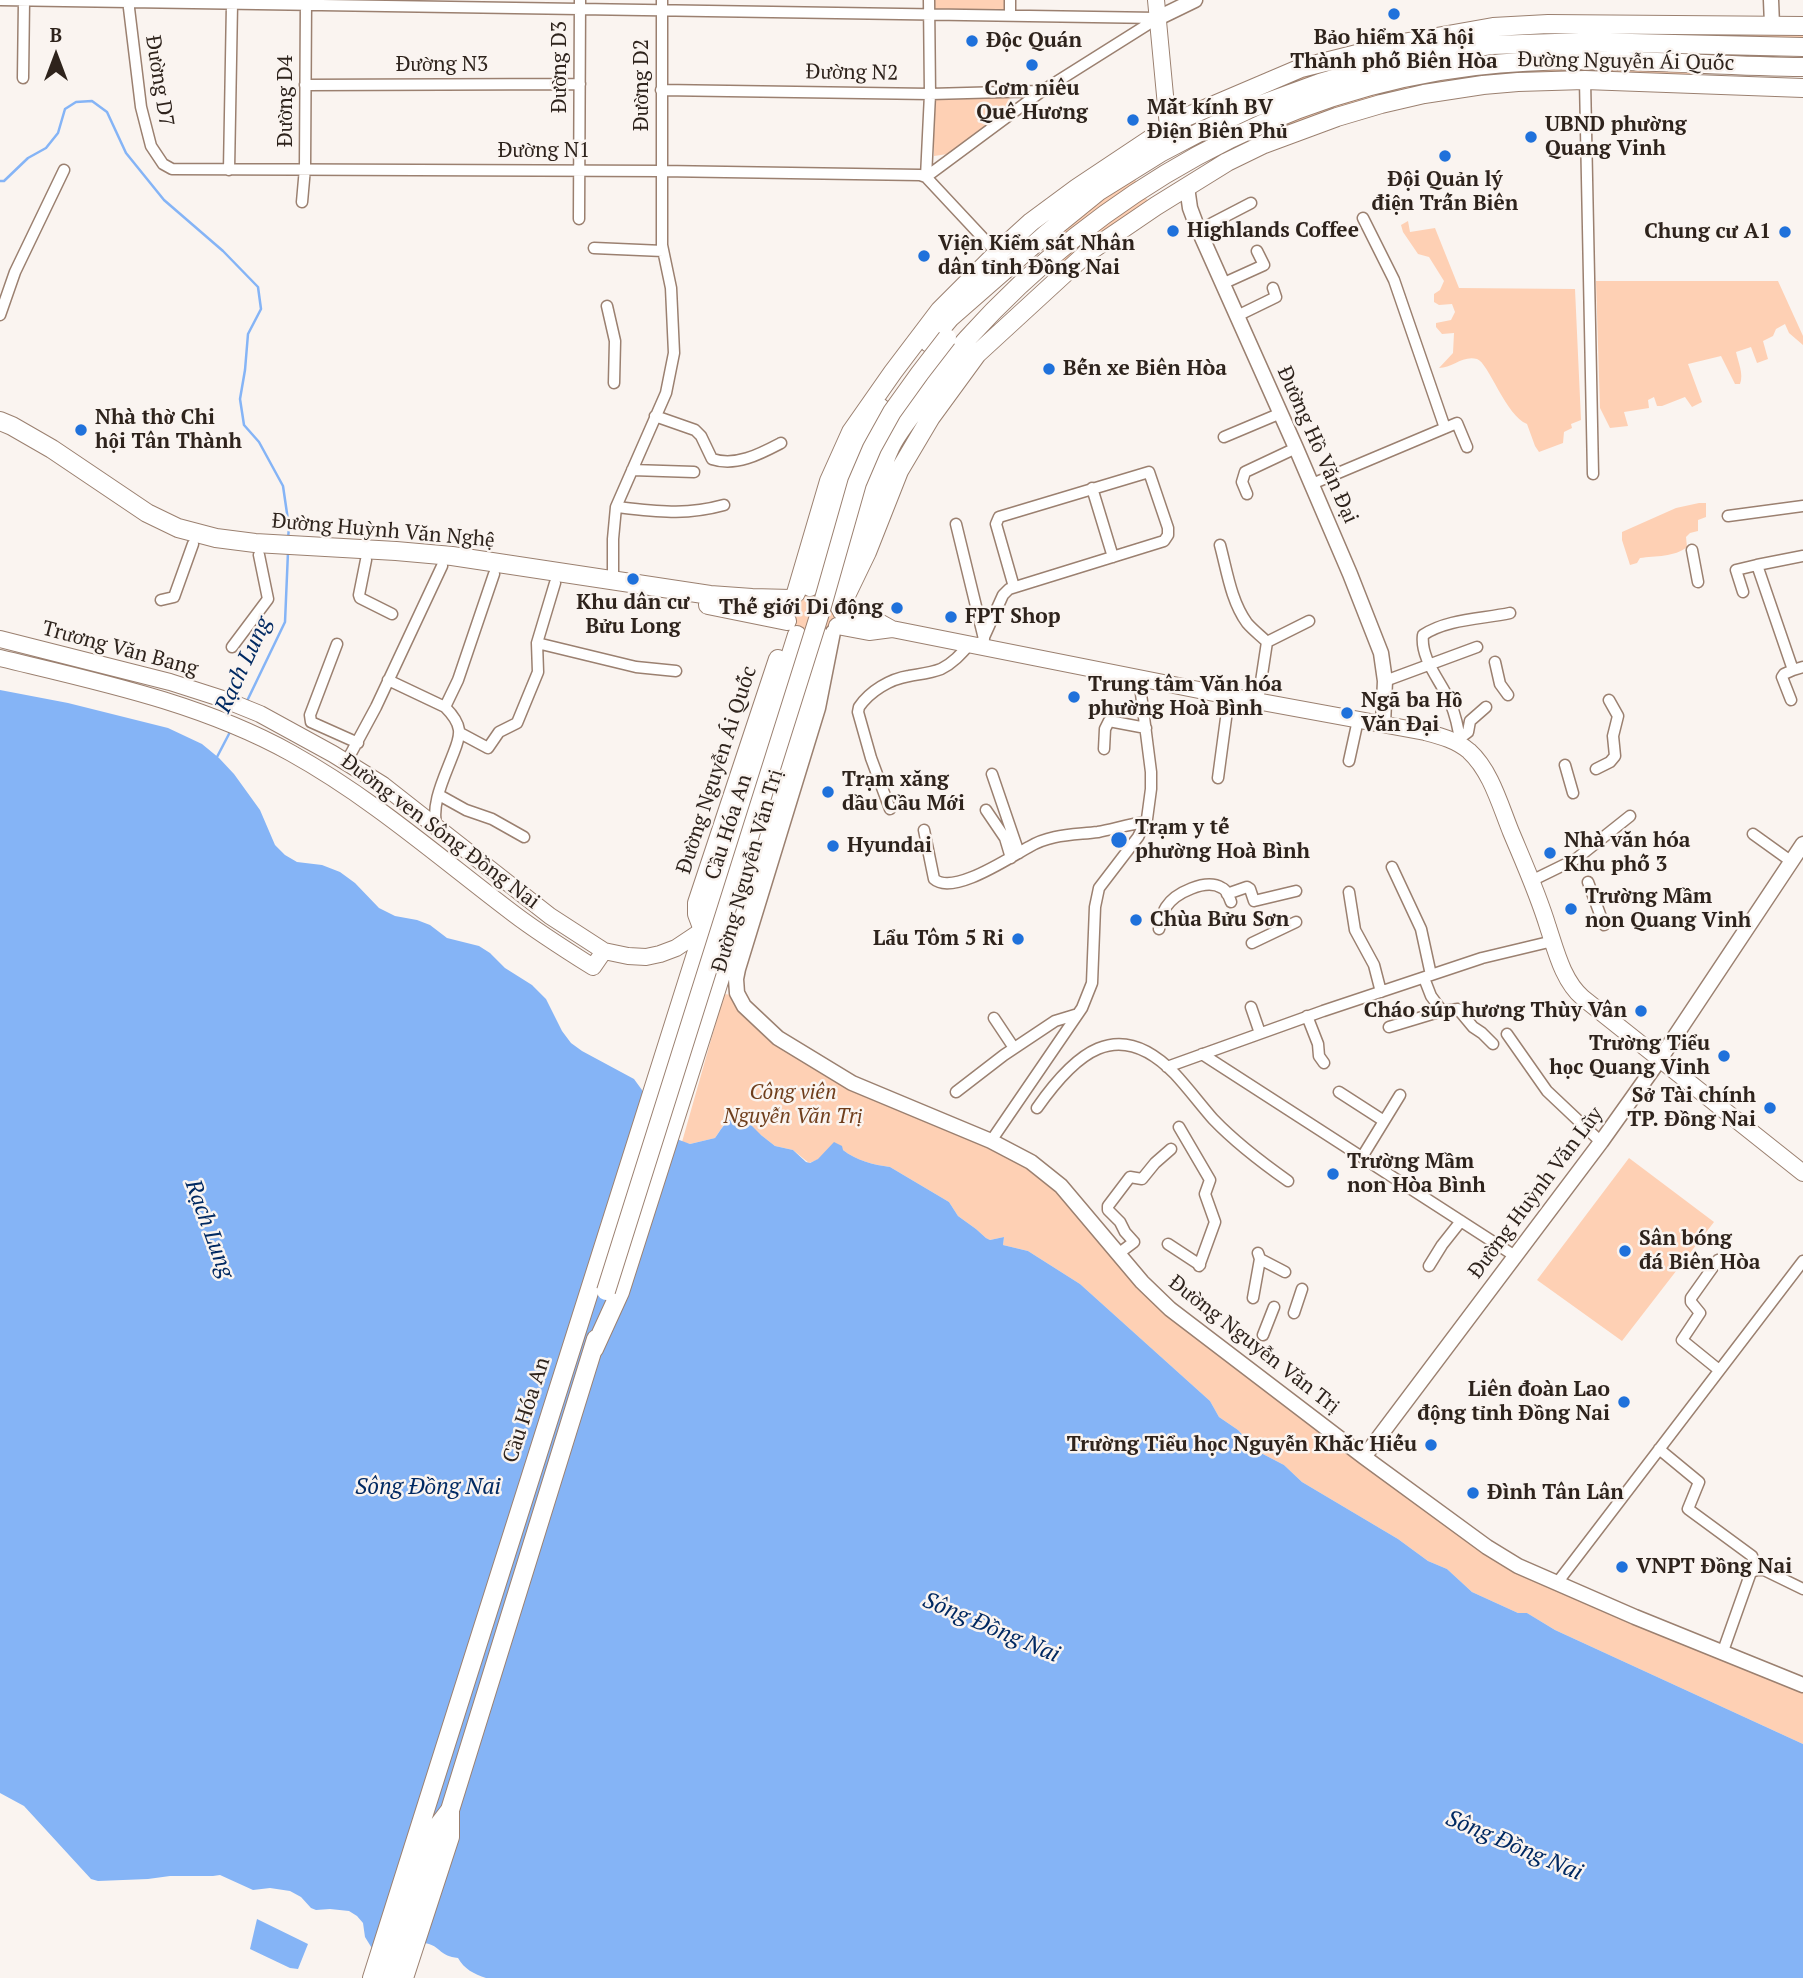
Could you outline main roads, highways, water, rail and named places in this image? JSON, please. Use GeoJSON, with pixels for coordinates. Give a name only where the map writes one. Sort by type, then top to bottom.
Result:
{"type":"FeatureCollection","features":[{"type":"Feature","properties":{"kind":"main road"},"geometry":{"type":"LineString","coordinates":[[1156,0],[1168,127],[1187,187]]}},
{"type":"Feature","properties":{"kind":"main road","name":"Đường Nguyễn Ái Quốc"},"geometry":{"type":"LineString","coordinates":[[949,324],[997,253],[1031,222],[1077,188],[1179,120],[1301,68],[1396,44],[1493,27],[1548,24],[1803,26]]}},
{"type":"Feature","properties":{"kind":"main road","name":"Đường Nguyễn Ái Quốc"},"geometry":{"type":"LineString","coordinates":[[799,593],[829,481],[851,432],[893,372],[1067,216],[1099,191],[1173,146],[1249,109],[1320,83],[1385,64],[1491,45],[1588,42],[1803,47]]}},
{"type":"Feature","properties":{"kind":"main road","name":"Đường Nguyễn Ái Quốc"},"geometry":{"type":"LineString","coordinates":[[779,793],[800,721],[816,689],[835,618],[892,444],[965,341],[1030,276],[1091,223],[1180,165],[1286,113],[1409,76],[1473,66],[1553,60],[1803,67]]}},
{"type":"Feature","properties":{"kind":"main road"},"geometry":{"type":"LineString","coordinates":[[1700,83],[1701,64]]}},
{"type":"Feature","properties":{"kind":"main road","name":"Đường Nguyễn Ái Quốc"},"geometry":{"type":"LineString","coordinates":[[835,618],[867,552],[899,471],[931,417],[977,354],[1087,253],[1227,162],[1264,144],[1337,117],[1424,94],[1483,85],[1585,80],[1803,88]]}},
{"type":"Feature","properties":{"kind":"main road"},"geometry":{"type":"LineString","coordinates":[[997,253],[1013,264]]}},
{"type":"Feature","properties":{"kind":"main road"},"geometry":{"type":"LineString","coordinates":[[1030,276],[1047,289]]}},
{"type":"Feature","properties":{"kind":"main road","name":"Đường Nguyễn Ái Quốc"},"geometry":{"type":"LineString","coordinates":[[949,324],[988,318]]}},
{"type":"Feature","properties":{"kind":"main road","name":"Cầu Hóa An"},"geometry":{"type":"LineString","coordinates":[[404,1978],[450,1837],[450,1810],[594,1349],[606,1291],[816,627],[857,483],[892,412],[949,324]]}},
{"type":"Feature","properties":{"kind":"main road","name":"Đường Huỳnh Văn Nghệ"},"geometry":{"type":"LineString","coordinates":[[5,429],[138,520],[164,534],[205,548],[259,555],[288,550],[452,556],[710,595],[752,598],[799,593]]}},
{"type":"Feature","properties":{"kind":"main road","name":"Đường Huỳnh Văn Nghệ"},"geometry":{"type":"LineString","coordinates":[[5,429],[52,449],[147,513],[178,528],[216,538],[366,560],[442,566],[702,604],[791,627]]}},
{"type":"Feature","properties":{"kind":"main road"},"geometry":{"type":"LineString","coordinates":[[827,590],[835,618],[811,640],[791,627],[787,609],[799,593],[827,590]]}},
{"type":"Feature","properties":{"kind":"main road"},"geometry":{"type":"LineString","coordinates":[[835,618],[869,632],[892,629],[978,643],[1229,696],[1425,732],[1460,742],[1485,772],[1573,988],[1803,1173]]}},
{"type":"Feature","properties":{"kind":"main road","name":"Đường Nguyễn Ái Quốc"},"geometry":{"type":"LineString","coordinates":[[702,933],[773,713],[791,627]]}},
{"type":"Feature","properties":{"kind":"main road","name":"Đường Nguyễn Ái Quốc"},"geometry":{"type":"LineString","coordinates":[[702,933],[697,903],[765,693],[791,627]]}},
{"type":"Feature","properties":{"kind":"main road","name":"Trương Văn Bang"},"geometry":{"type":"LineString","coordinates":[[0,639],[124,670],[229,701],[260,714],[333,754],[386,788],[550,916],[604,951]]}},
{"type":"Feature","properties":{"kind":"main road","name":"Đường ven Sông Đồng Nai"},"geometry":{"type":"LineString","coordinates":[[0,658],[168,702],[219,720],[289,751],[372,803],[516,915],[593,967],[604,951]]}},
{"type":"Feature","properties":{"kind":"main road"},"geometry":{"type":"LineString","coordinates":[[773,713],[800,721]]}},
{"type":"Feature","properties":{"kind":"main road","name":"Cầu Hóa An"},"geometry":{"type":"LineString","coordinates":[[594,1349],[620,1292],[779,793]]}},
{"type":"Feature","properties":{"kind":"main road"},"geometry":{"type":"LineString","coordinates":[[604,951],[646,957],[676,948],[702,933]]}},
{"type":"Feature","properties":{"kind":"main road","name":"Cầu Hóa An"},"geometry":{"type":"LineString","coordinates":[[372,1978],[702,933]]}},
{"type":"Feature","properties":{"kind":"main road","name":"Cầu Hóa An"},"geometry":{"type":"LineString","coordinates":[[390,1978],[438,1827],[450,1810]]}},
{"type":"Feature","properties":{"kind":"water","name":"Sông Đồng Nai"},"geometry":{"type":"Polygon","coordinates":[[[0,690],[68,703],[168,728],[202,744],[234,774],[260,810],[275,845],[285,855],[297,862],[322,865],[340,872],[379,908],[395,916],[430,925],[447,938],[479,946],[490,953],[546,999],[571,1043],[634,1079],[649,1107],[674,1138],[690,1144],[715,1138],[729,1120],[742,1116],[775,1146],[793,1150],[806,1162],[818,1159],[834,1142],[859,1159],[890,1167],[949,1202],[958,1216],[986,1238],[990,1240],[1004,1237],[1003,1245],[1028,1251],[1080,1284],[1210,1401],[1219,1417],[1238,1430],[1259,1452],[1284,1465],[1302,1482],[1398,1539],[1428,1561],[1447,1569],[1472,1592],[1518,1613],[1527,1613],[1555,1630],[1803,1744],[1803,1978],[486,1978],[470,1971],[458,1958],[429,1944],[409,1944],[373,1950],[365,1937],[363,1923],[357,1916],[349,1911],[316,1910],[290,1891],[270,1888],[253,1890],[220,1875],[98,1881],[91,1879],[24,1806],[0,1793],[0,690]]]}},
{"type":"Feature","properties":{"kind":"water"},"geometry":{"type":"Polygon","coordinates":[[[257,1919],[308,1944],[298,1969],[290,1968],[250,1949],[257,1919]]]}},
{"type":"Feature","properties":{"kind":"waterway","name":"Rạch Lung"},"geometry":{"type":"LineString","coordinates":[[0,181],[4,181],[28,158],[46,148],[58,133],[65,109],[76,102],[92,101],[107,112],[126,153],[164,200],[223,251],[258,287],[261,309],[248,334],[240,399],[244,425],[259,442],[283,486],[289,527],[288,539]]}},
{"type":"Feature","properties":{"kind":"waterway","name":"Rạch Lung"},"geometry":{"type":"LineString","coordinates":[[247,701],[285,622],[288,552]]}},
{"type":"Feature","properties":{"kind":"waterway","name":"Rạch Lung"},"geometry":{"type":"LineString","coordinates":[[217,757],[230,732]]}},
{"type":"Feature","properties":{"kind":"place","name":"Bảo hiểm Xã hội Thành phố Biên Hòa"},"geometry":{"type":"Point","coordinates":[1394,14]}},
{"type":"Feature","properties":{"kind":"place","name":"Độc Quán"},"geometry":{"type":"Point","coordinates":[972,41]}},
{"type":"Feature","properties":{"kind":"place","name":"Cơm niêu Quê Hương"},"geometry":{"type":"Point","coordinates":[1032,65]}},
{"type":"Feature","properties":{"kind":"place","name":"Mắt kính BV Điện Biên Phủ"},"geometry":{"type":"Point","coordinates":[1133,120]}},
{"type":"Feature","properties":{"kind":"place","name":"UBND phường Quang Vinh"},"geometry":{"type":"Point","coordinates":[1531,137]}},
{"type":"Feature","properties":{"kind":"place","name":"Đội Quản lý điện Trấn Biên"},"geometry":{"type":"Point","coordinates":[1445,156]}},
{"type":"Feature","properties":{"kind":"place","name":"Highlands Coffee"},"geometry":{"type":"Point","coordinates":[1173,231]}},
{"type":"Feature","properties":{"kind":"place","name":"Chung cư A1"},"geometry":{"type":"Point","coordinates":[1785,232]}},
{"type":"Feature","properties":{"kind":"place","name":"Viện Kiểm sát Nhân dân tỉnh Đồng Nai"},"geometry":{"type":"Point","coordinates":[924,256]}},
{"type":"Feature","properties":{"kind":"place","name":"Bến xe Biên Hòa"},"geometry":{"type":"Point","coordinates":[1049,369]}},
{"type":"Feature","properties":{"kind":"place","name":"Nhà thờ Chi hội Tân Thành"},"geometry":{"type":"Point","coordinates":[81,430]}},
{"type":"Feature","properties":{"kind":"place","name":"Khu dân cư Bửu Long"},"geometry":{"type":"Point","coordinates":[633,579]}},
{"type":"Feature","properties":{"kind":"place","name":"Thế giới Di động"},"geometry":{"type":"Point","coordinates":[897,608]}},
{"type":"Feature","properties":{"kind":"place","name":"FPT Shop"},"geometry":{"type":"Point","coordinates":[951,617]}},
{"type":"Feature","properties":{"kind":"place","name":"Trung tâm Văn hóa phường Hoà Bình"},"geometry":{"type":"Point","coordinates":[1074,697]}},
{"type":"Feature","properties":{"kind":"place","name":"Ngã ba Hồ Văn Đại"},"geometry":{"type":"Point","coordinates":[1347,713]}},
{"type":"Feature","properties":{"kind":"place","name":"Trạm xăng dầu Cầu Mới"},"geometry":{"type":"Point","coordinates":[828,792]}},
{"type":"Feature","properties":{"kind":"place","name":"Trạm y tế phường Hoà Bình"},"geometry":{"type":"Point","coordinates":[1119,840]}},
{"type":"Feature","properties":{"kind":"place","name":"Hyundai"},"geometry":{"type":"Point","coordinates":[833,846]}},
{"type":"Feature","properties":{"kind":"place","name":"Nhà văn hóa Khu phố 3"},"geometry":{"type":"Point","coordinates":[1550,853]}},
{"type":"Feature","properties":{"kind":"place","name":"Trường Mầm non Quang Vinh"},"geometry":{"type":"Point","coordinates":[1571,909]}},
{"type":"Feature","properties":{"kind":"place","name":"Chùa Bửu Sơn"},"geometry":{"type":"Point","coordinates":[1136,920]}},
{"type":"Feature","properties":{"kind":"place","name":"Lẩu Tôm 5 Ri"},"geometry":{"type":"Point","coordinates":[1018,939]}},
{"type":"Feature","properties":{"kind":"place","name":"Cháo súp hương Thùy Vân"},"geometry":{"type":"Point","coordinates":[1641,1011]}},
{"type":"Feature","properties":{"kind":"place","name":"Trường Tiểu học Quang Vinh"},"geometry":{"type":"Point","coordinates":[1724,1056]}},
{"type":"Feature","properties":{"kind":"place","name":"Sở Tài chính TP. Đồng Nai"},"geometry":{"type":"Point","coordinates":[1770,1108]}},
{"type":"Feature","properties":{"kind":"place","name":"Trường Mầm non Hòa Bình"},"geometry":{"type":"Point","coordinates":[1333,1174]}},
{"type":"Feature","properties":{"kind":"place","name":"Sân bóng đá Biên Hòa"},"geometry":{"type":"Point","coordinates":[1625,1251]}},
{"type":"Feature","properties":{"kind":"place","name":"Liên đoàn Lao động tỉnh Đồng Nai"},"geometry":{"type":"Point","coordinates":[1624,1402]}},
{"type":"Feature","properties":{"kind":"place","name":"Trường Tiểu học Nguyễn Khắc Hiếu"},"geometry":{"type":"Point","coordinates":[1431,1445]}},
{"type":"Feature","properties":{"kind":"place","name":"Đình Tân Lân"},"geometry":{"type":"Point","coordinates":[1473,1493]}},
{"type":"Feature","properties":{"kind":"place","name":"VNPT Đồng Nai"},"geometry":{"type":"Point","coordinates":[1622,1567]}},
{"type":"Feature","properties":{"kind":"park label","name":"Công viên Nguyễn Văn Trị"},"geometry":{"type":"Point","coordinates":[793,1105]}}]}
